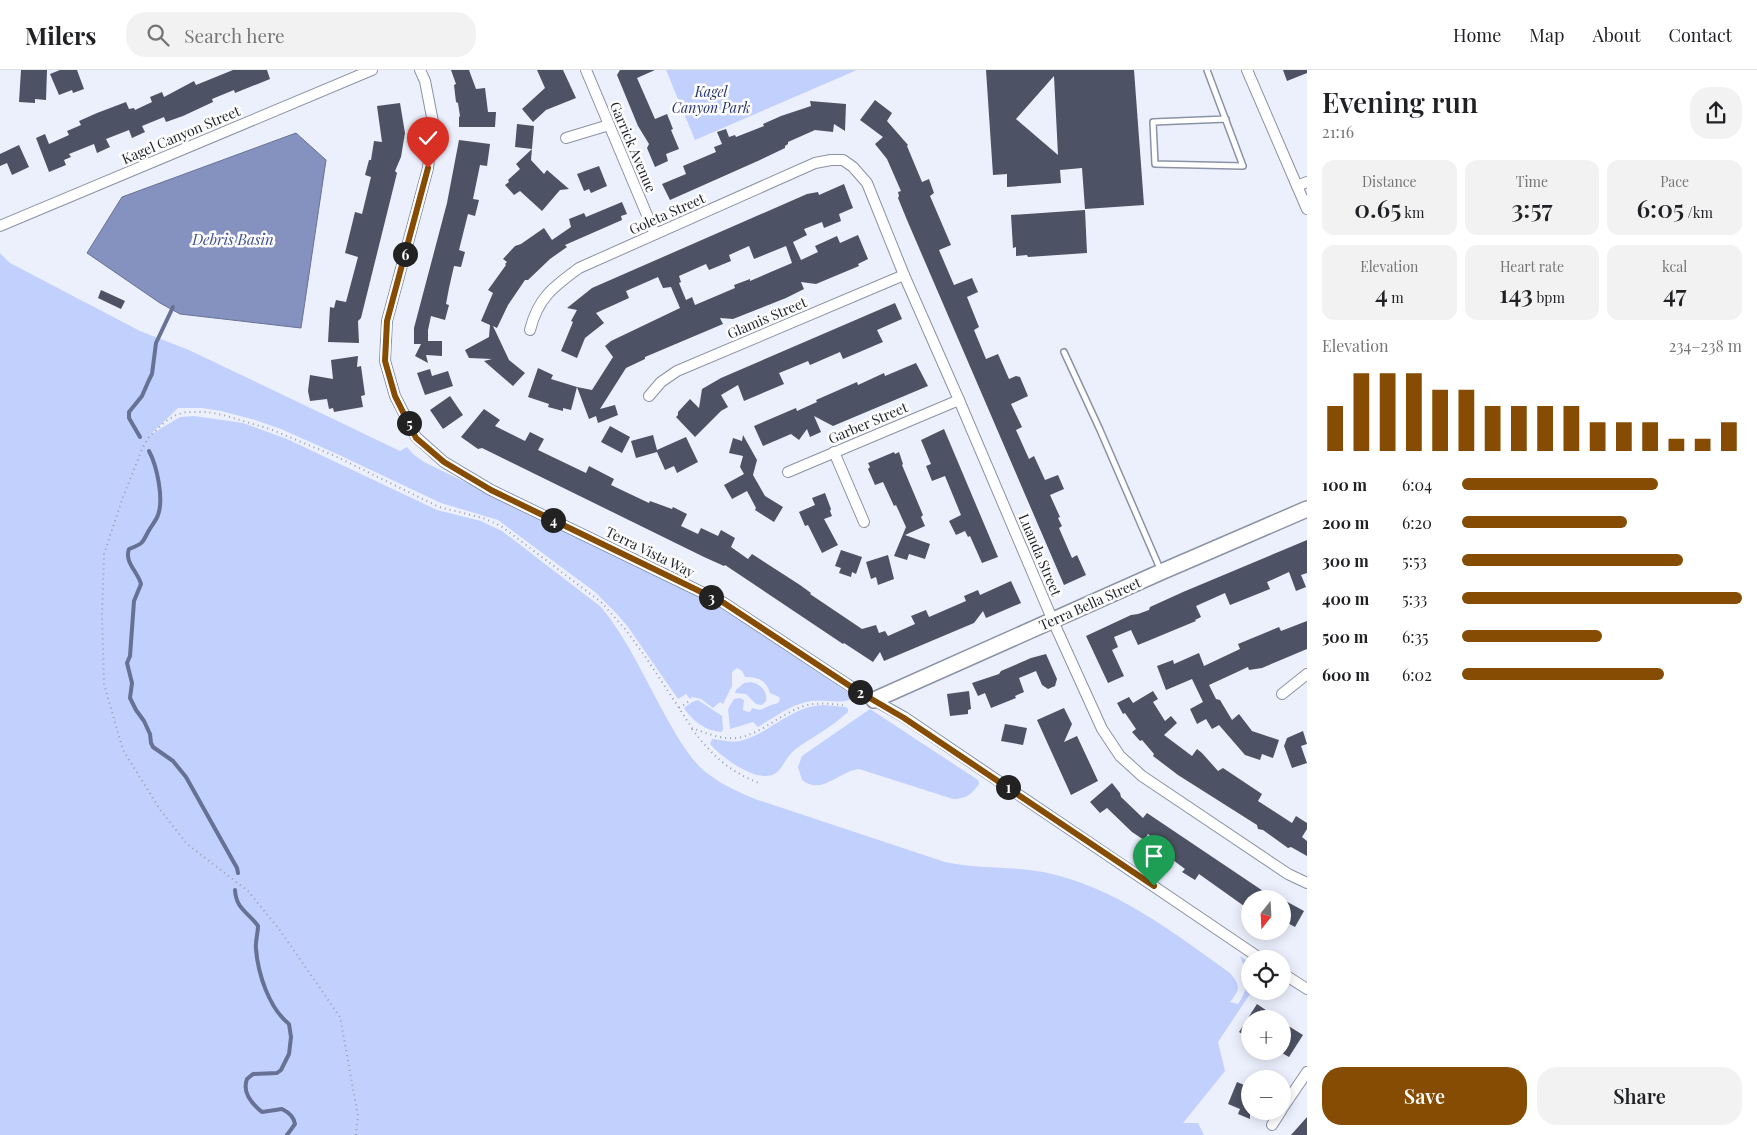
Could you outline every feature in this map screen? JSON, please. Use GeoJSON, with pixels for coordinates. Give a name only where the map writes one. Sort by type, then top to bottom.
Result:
{"type":"FeatureCollection","features":[{"type":"Feature","properties":{"kind":"street","name":"Kagel Canyon Street"},"geometry":{"type":"LineString","coordinates":[[0,226],[372,70]]}},
{"type":"Feature","properties":{"kind":"street","name":"Terra Vista Way"},"geometry":{"type":"LineString","coordinates":[[420,70],[425,81],[433,122],[428,168],[387,321],[385,361],[395,396],[416,438],[444,462],[491,490],[724,603],[856,690],[904,718],[1248,950]]}},
{"type":"Feature","properties":{"kind":"street","name":"Garrick Avenue"},"geometry":{"type":"LineString","coordinates":[[586,70],[655,234]]}},
{"type":"Feature","properties":{"kind":"street"},"geometry":{"type":"LineString","coordinates":[[1249,71],[1302,184],[1307,209]]}},
{"type":"Feature","properties":{"kind":"street"},"geometry":{"type":"LineString","coordinates":[[566,138],[609,125]]}},
{"type":"Feature","properties":{"kind":"street","name":"Goleta Street"},"geometry":{"type":"LineString","coordinates":[[530,330],[535,313],[542,301],[560,282],[579,268],[815,163],[843,160]]}},
{"type":"Feature","properties":{"kind":"street","name":"Luanda Street"},"geometry":{"type":"LineString","coordinates":[[843,160],[853,167],[867,183],[904,275],[1053,621],[1102,729],[1120,756],[1142,776],[1288,874],[1307,883]]}},
{"type":"Feature","properties":{"kind":"street","name":"Glamis Street"},"geometry":{"type":"LineString","coordinates":[[649,396],[661,382],[676,371],[904,275]]}},
{"type":"Feature","properties":{"kind":"street","name":"Garber Street"},"geometry":{"type":"LineString","coordinates":[[788,472],[959,400]]}},
{"type":"Feature","properties":{"kind":"street"},"geometry":{"type":"LineString","coordinates":[[834,452],[864,522]]}},
{"type":"Feature","properties":{"kind":"street","name":"Terra Bella Street"},"geometry":{"type":"LineString","coordinates":[[874,700],[1307,509]]}},
{"type":"Feature","properties":{"kind":"street"},"geometry":{"type":"LineString","coordinates":[[1282,694],[1307,674]]}},
{"type":"Feature","properties":{"kind":"street"},"geometry":{"type":"LineString","coordinates":[[1291,979],[1307,989]]}},
{"type":"Feature","properties":{"kind":"street"},"geometry":{"type":"LineString","coordinates":[[1291,1096],[1307,1072]]}},
{"type":"Feature","properties":{"kind":"street"},"geometry":{"type":"LineString","coordinates":[[1272,1125],[1275,1120]]}},
{"type":"Feature","properties":{"kind":"lane"},"geometry":{"type":"LineString","coordinates":[[1207,70],[1226,119],[1243,166],[1155,164],[1153,122],[1226,119]]}},
{"type":"Feature","properties":{"kind":"lane"},"geometry":{"type":"LineString","coordinates":[[1064,352],[1161,572]]}},
{"type":"Feature","properties":{"kind":"path"},"geometry":{"type":"LineString","coordinates":[[356,1135],[358,1116],[340,1017],[279,929],[248,891],[187,844],[161,811],[123,750],[104,684],[102,615],[104,554],[123,497],[143,447],[149,437],[166,421],[181,414],[201,412],[223,415],[270,428],[439,507],[483,518],[497,524],[601,602],[625,629],[647,659],[708,750],[742,775],[759,783]]}},
{"type":"Feature","properties":{"kind":"path"},"geometry":{"type":"LineString","coordinates":[[679,708],[691,700]]}},
{"type":"Feature","properties":{"kind":"path"},"geometry":{"type":"LineString","coordinates":[[692,728],[723,737],[740,738],[806,705],[822,703],[843,705]]}},
{"type":"Feature","properties":{"kind":"green space","name":"Kagel Canyon Park"},"geometry":{"type":"Polygon","coordinates":[[[666,70],[857,70],[695,140],[666,70]]]}},
{"type":"Feature","properties":{"kind":"green space"},"geometry":{"type":"Polygon","coordinates":[[[0,253],[10,263],[140,331],[189,350],[400,451],[407,447],[424,462],[699,596],[733,615],[855,697],[845,701],[806,702],[787,709],[758,727],[753,722],[730,729],[728,709],[734,699],[740,698],[744,700],[743,710],[748,712],[752,708],[760,710],[778,703],[779,697],[770,693],[764,682],[745,677],[742,671],[737,668],[732,672],[732,686],[723,704],[720,702],[713,708],[701,699],[692,697],[690,699],[686,694],[678,699],[628,627],[595,592],[498,520],[441,503],[281,429],[221,411],[202,408],[178,408],[150,435],[180,417],[194,416],[243,423],[287,439],[437,510],[481,521],[502,531],[601,607],[627,645],[685,748],[699,766],[726,785],[755,799],[945,862],[969,866],[1043,872],[1094,888],[1142,912],[1230,973],[1236,981],[1238,988],[1230,1002],[1238,1004],[1241,1000],[1246,1000],[1218,1042],[1225,1071],[1183,1123],[1198,1123],[1204,1135],[0,1135],[0,253]]]}},
{"type":"Feature","properties":{"kind":"green space"},"geometry":{"type":"Polygon","coordinates":[[[751,682],[757,684],[765,691],[766,701],[762,705],[756,704],[746,694],[735,693],[744,683],[751,682]]]}},
{"type":"Feature","properties":{"kind":"green space"},"geometry":{"type":"Polygon","coordinates":[[[698,700],[722,716],[722,732],[710,730],[695,721],[687,713],[684,708],[698,700]]]}},
{"type":"Feature","properties":{"kind":"green space"},"geometry":{"type":"Polygon","coordinates":[[[822,705],[846,707],[848,712],[797,748],[790,754],[780,769],[770,776],[761,776],[742,769],[715,750],[710,744],[712,739],[733,742],[751,738],[800,710],[822,705]]]}},
{"type":"Feature","properties":{"kind":"green space"},"geometry":{"type":"Polygon","coordinates":[[[870,709],[978,780],[979,784],[974,791],[962,798],[953,799],[859,769],[824,784],[809,784],[802,780],[798,767],[802,756],[870,709]]]}},
{"type":"Feature","properties":{"kind":"water","name":"Debris Basin"},"geometry":{"type":"Polygon","coordinates":[[[296,133],[326,160],[301,328],[180,314],[160,303],[87,253],[122,197],[296,133]]]}},
{"type":"Feature","properties":{"kind":"building"},"geometry":{"type":"Polygon","coordinates":[[[21,70],[47,70],[46,100],[35,99],[35,103],[19,102],[21,70]]]}},
{"type":"Feature","properties":{"kind":"building"},"geometry":{"type":"Polygon","coordinates":[[[60,70],[77,70],[84,89],[73,93],[72,90],[59,95],[50,74],[60,70]]]}},
{"type":"Feature","properties":{"kind":"building"},"geometry":{"type":"Polygon","coordinates":[[[233,70],[267,70],[270,79],[235,93],[234,90],[212,99],[213,102],[183,116],[166,122],[164,117],[142,126],[145,132],[132,138],[129,130],[106,139],[110,147],[97,153],[94,144],[69,154],[71,157],[64,160],[66,165],[49,172],[36,138],[45,134],[49,144],[69,135],[67,131],[81,125],[79,121],[97,113],[126,102],[129,109],[134,108],[135,110],[152,102],[150,97],[162,92],[164,97],[194,81],[196,85],[233,70]]]}},
{"type":"Feature","properties":{"kind":"building"},"geometry":{"type":"Polygon","coordinates":[[[451,70],[469,70],[476,89],[485,88],[488,112],[496,112],[495,127],[459,127],[460,116],[454,85],[456,84],[451,70]]]}},
{"type":"Feature","properties":{"kind":"building"},"geometry":{"type":"Polygon","coordinates":[[[537,70],[563,70],[576,98],[546,110],[533,122],[522,109],[545,88],[537,70]]]}},
{"type":"Feature","properties":{"kind":"building"},"geometry":{"type":"Polygon","coordinates":[[[620,70],[655,70],[637,78],[655,119],[667,114],[679,149],[666,154],[668,161],[655,167],[647,148],[649,144],[638,126],[617,75],[620,70]]]}},
{"type":"Feature","properties":{"kind":"building"},"geometry":{"type":"Polygon","coordinates":[[[986,70],[1134,70],[1144,205],[1085,209],[1082,168],[1060,170],[1061,183],[1007,187],[1007,174],[993,175],[986,70]],[[1054,76],[1016,119],[1058,155],[1054,76]]]}},
{"type":"Feature","properties":{"kind":"building"},"geometry":{"type":"Polygon","coordinates":[[[1283,70],[1307,70],[1307,73],[1287,81],[1283,70]]]}},
{"type":"Feature","properties":{"kind":"building"},"geometry":{"type":"Polygon","coordinates":[[[875,100],[892,113],[887,121],[908,145],[922,182],[929,179],[934,193],[930,196],[951,245],[939,250],[954,285],[972,278],[978,292],[967,297],[979,327],[974,330],[986,359],[998,354],[1009,379],[1016,376],[1020,377],[1028,396],[1011,404],[1022,427],[1016,430],[1029,459],[1034,456],[1045,480],[1058,475],[1064,489],[1050,495],[1060,517],[1058,518],[1062,526],[1059,528],[1072,558],[1077,555],[1086,575],[1064,585],[907,220],[898,198],[898,192],[901,191],[887,159],[875,144],[883,137],[860,120],[875,100]]]}},
{"type":"Feature","properties":{"kind":"building"},"geometry":{"type":"Polygon","coordinates":[[[810,101],[846,104],[845,131],[834,124],[833,132],[815,130],[788,142],[785,148],[670,200],[662,184],[686,174],[683,166],[716,152],[714,147],[722,144],[717,132],[726,129],[729,137],[735,135],[736,137],[764,126],[763,124],[781,116],[811,106],[810,101]]]}},
{"type":"Feature","properties":{"kind":"building"},"geometry":{"type":"Polygon","coordinates":[[[400,103],[405,133],[401,157],[395,171],[397,173],[361,318],[358,321],[359,343],[328,342],[330,307],[334,308],[336,300],[346,302],[358,257],[345,253],[355,212],[362,214],[371,177],[365,175],[369,160],[371,160],[374,141],[382,142],[377,106],[400,103]]]}},
{"type":"Feature","properties":{"kind":"building"},"geometry":{"type":"Polygon","coordinates":[[[517,124],[534,126],[532,149],[515,147],[517,124]]]}},
{"type":"Feature","properties":{"kind":"building"},"geometry":{"type":"Polygon","coordinates":[[[459,140],[490,144],[487,166],[480,165],[473,199],[479,200],[475,216],[468,214],[459,250],[465,252],[461,267],[454,266],[446,304],[449,305],[445,320],[431,316],[428,341],[442,341],[442,356],[426,355],[428,363],[415,356],[421,344],[414,344],[414,328],[447,203],[459,140]]]}},
{"type":"Feature","properties":{"kind":"building"},"geometry":{"type":"Polygon","coordinates":[[[19,145],[29,167],[12,175],[7,163],[0,166],[0,154],[19,145]]]}},
{"type":"Feature","properties":{"kind":"building"},"geometry":{"type":"Polygon","coordinates":[[[532,149],[531,160],[544,174],[547,170],[569,189],[560,190],[542,211],[520,191],[514,195],[505,185],[520,169],[516,164],[532,149]]]}},
{"type":"Feature","properties":{"kind":"building"},"geometry":{"type":"Polygon","coordinates":[[[599,166],[607,186],[591,193],[589,189],[584,191],[577,174],[599,166]]]}},
{"type":"Feature","properties":{"kind":"building"},"geometry":{"type":"Polygon","coordinates":[[[844,184],[853,208],[839,214],[841,221],[824,228],[822,222],[804,229],[807,235],[793,242],[801,260],[818,252],[815,246],[837,236],[840,243],[858,235],[868,259],[858,264],[859,266],[816,284],[801,282],[804,289],[786,298],[733,319],[720,318],[723,324],[645,357],[645,359],[626,368],[600,409],[615,405],[618,415],[598,423],[596,416],[589,419],[577,387],[592,390],[613,357],[605,346],[611,341],[680,308],[671,287],[663,288],[658,277],[626,291],[629,298],[596,313],[604,323],[585,338],[577,358],[561,351],[573,322],[571,321],[577,310],[567,308],[592,288],[807,194],[818,192],[819,195],[844,184]],[[749,246],[729,255],[731,261],[709,270],[706,264],[679,276],[681,282],[679,283],[686,300],[692,297],[695,305],[735,288],[734,285],[750,279],[750,281],[792,263],[786,246],[754,259],[749,246]]]}},
{"type":"Feature","properties":{"kind":"building"},"geometry":{"type":"Polygon","coordinates":[[[622,202],[627,214],[621,216],[622,220],[565,245],[567,247],[550,259],[528,280],[525,280],[508,305],[497,328],[493,326],[509,360],[525,373],[513,386],[484,361],[492,359],[469,358],[465,350],[489,337],[490,325],[481,321],[493,293],[488,290],[506,265],[507,262],[503,259],[515,246],[544,228],[552,240],[571,227],[569,219],[584,213],[586,217],[622,202]]]}},
{"type":"Feature","properties":{"kind":"building"},"geometry":{"type":"Polygon","coordinates":[[[1085,210],[1087,253],[1028,257],[1027,255],[1016,256],[1016,247],[1013,248],[1011,215],[1085,210]]]}},
{"type":"Feature","properties":{"kind":"building"},"geometry":{"type":"Polygon","coordinates":[[[101,290],[125,301],[121,309],[98,298],[101,290]]]}},
{"type":"Feature","properties":{"kind":"building"},"geometry":{"type":"Polygon","coordinates":[[[895,303],[902,319],[877,330],[883,342],[843,359],[840,352],[810,365],[808,361],[779,373],[784,384],[744,401],[738,385],[721,395],[728,407],[721,411],[695,437],[676,417],[690,399],[699,408],[702,389],[721,378],[895,303]]]}},
{"type":"Feature","properties":{"kind":"building"},"geometry":{"type":"Polygon","coordinates":[[[358,356],[357,367],[361,366],[365,395],[361,396],[363,407],[334,412],[333,408],[329,409],[327,399],[310,401],[308,391],[310,375],[333,379],[331,360],[358,356]]]}},
{"type":"Feature","properties":{"kind":"building"},"geometry":{"type":"Polygon","coordinates":[[[916,363],[928,386],[833,426],[814,416],[821,432],[810,437],[807,429],[799,440],[791,434],[763,446],[754,426],[796,408],[797,411],[817,402],[816,400],[857,382],[858,385],[884,373],[885,376],[916,363]]]}},
{"type":"Feature","properties":{"kind":"building"},"geometry":{"type":"Polygon","coordinates":[[[538,368],[553,375],[551,379],[577,387],[571,410],[563,408],[563,411],[548,407],[549,404],[528,397],[538,368]]]}},
{"type":"Feature","properties":{"kind":"building"},"geometry":{"type":"Polygon","coordinates":[[[430,369],[432,376],[448,371],[453,386],[425,395],[417,373],[430,369]]]}},
{"type":"Feature","properties":{"kind":"building"},"geometry":{"type":"Polygon","coordinates":[[[450,396],[463,415],[443,429],[430,410],[450,396]]]}},
{"type":"Feature","properties":{"kind":"building"},"geometry":{"type":"Polygon","coordinates":[[[484,409],[500,420],[495,426],[525,441],[530,432],[544,439],[538,450],[586,473],[589,466],[614,479],[611,485],[649,503],[650,501],[672,509],[673,507],[687,514],[681,526],[698,534],[701,528],[718,536],[721,530],[735,538],[731,547],[748,559],[752,554],[862,629],[876,625],[879,633],[885,631],[888,636],[915,624],[911,616],[926,610],[929,617],[966,601],[964,596],[978,590],[980,595],[1011,581],[1021,603],[986,618],[983,611],[974,623],[884,661],[880,652],[873,662],[725,565],[704,557],[482,448],[478,449],[461,437],[484,409]]]}},
{"type":"Feature","properties":{"kind":"building"},"geometry":{"type":"Polygon","coordinates":[[[610,426],[630,437],[622,453],[601,442],[610,426]]]}},
{"type":"Feature","properties":{"kind":"building"},"geometry":{"type":"Polygon","coordinates":[[[944,429],[998,557],[982,563],[970,536],[968,537],[965,531],[956,535],[949,521],[961,515],[945,476],[932,481],[926,466],[931,464],[921,440],[944,429]]]}},
{"type":"Feature","properties":{"kind":"building"},"geometry":{"type":"Polygon","coordinates":[[[653,435],[657,450],[686,437],[698,462],[677,473],[674,466],[665,470],[657,452],[636,458],[631,441],[653,435]]]}},
{"type":"Feature","properties":{"kind":"building"},"geometry":{"type":"Polygon","coordinates":[[[743,435],[757,460],[753,475],[765,496],[783,507],[774,522],[755,510],[756,508],[747,491],[732,499],[724,485],[744,474],[740,467],[743,456],[729,453],[733,438],[742,441],[743,435]]]}},
{"type":"Feature","properties":{"kind":"building"},"geometry":{"type":"Polygon","coordinates":[[[894,452],[895,454],[899,452],[902,465],[923,515],[921,517],[925,526],[905,535],[930,544],[925,559],[909,554],[907,560],[894,556],[906,527],[883,482],[875,485],[868,469],[870,467],[868,463],[894,452]]]}},
{"type":"Feature","properties":{"kind":"building"},"geometry":{"type":"Polygon","coordinates":[[[825,493],[832,516],[824,519],[838,545],[822,553],[808,525],[805,526],[799,512],[815,505],[812,498],[825,493]]]}},
{"type":"Feature","properties":{"kind":"building"},"geometry":{"type":"Polygon","coordinates":[[[1307,540],[1307,573],[1301,575],[1306,587],[1296,591],[1289,572],[1267,582],[1270,589],[1230,605],[1225,593],[1196,606],[1201,617],[1196,621],[1138,645],[1131,630],[1114,637],[1118,647],[1112,650],[1124,676],[1108,683],[1086,636],[1131,615],[1149,610],[1150,607],[1183,592],[1307,540]]]}},
{"type":"Feature","properties":{"kind":"building"},"geometry":{"type":"Polygon","coordinates":[[[841,550],[862,557],[856,574],[852,572],[851,577],[839,573],[841,568],[835,566],[841,550]]]}},
{"type":"Feature","properties":{"kind":"building"},"geometry":{"type":"Polygon","coordinates":[[[888,555],[894,579],[878,585],[876,577],[871,579],[866,562],[888,555]]]}},
{"type":"Feature","properties":{"kind":"building"},"geometry":{"type":"Polygon","coordinates":[[[1307,621],[1307,649],[1262,668],[1249,670],[1248,667],[1209,685],[1216,699],[1220,700],[1232,720],[1239,714],[1252,731],[1279,740],[1273,758],[1262,754],[1260,760],[1245,755],[1219,725],[1212,729],[1206,719],[1197,724],[1190,709],[1203,702],[1192,679],[1166,690],[1157,666],[1173,660],[1174,664],[1199,653],[1204,666],[1240,649],[1238,644],[1279,627],[1281,631],[1307,621]]]}},
{"type":"Feature","properties":{"kind":"building"},"geometry":{"type":"Polygon","coordinates":[[[1046,654],[1057,679],[1055,686],[1048,689],[1042,685],[1036,671],[1019,678],[1024,692],[1015,696],[1016,698],[991,708],[985,693],[978,696],[972,683],[999,674],[1001,671],[1031,658],[1046,654]]]}},
{"type":"Feature","properties":{"kind":"building"},"geometry":{"type":"Polygon","coordinates":[[[969,691],[971,709],[968,710],[968,714],[950,716],[947,694],[969,691]]]}},
{"type":"Feature","properties":{"kind":"building"},"geometry":{"type":"Polygon","coordinates":[[[1153,691],[1158,699],[1153,702],[1165,721],[1171,716],[1177,723],[1164,735],[1192,756],[1197,749],[1218,771],[1223,768],[1262,794],[1258,801],[1292,823],[1296,816],[1307,823],[1307,829],[1302,837],[1307,841],[1307,856],[1291,847],[1288,848],[1263,830],[1258,829],[1257,825],[1178,775],[1153,756],[1154,754],[1142,740],[1140,741],[1132,732],[1136,729],[1125,713],[1123,714],[1117,703],[1129,697],[1133,703],[1153,691]]]}},
{"type":"Feature","properties":{"kind":"building"},"geometry":{"type":"Polygon","coordinates":[[[1064,708],[1072,724],[1064,742],[1077,736],[1098,781],[1071,795],[1037,720],[1064,708]]]}},
{"type":"Feature","properties":{"kind":"building"},"geometry":{"type":"Polygon","coordinates":[[[1005,724],[1027,728],[1023,745],[1001,741],[1005,724]]]}},
{"type":"Feature","properties":{"kind":"building"},"geometry":{"type":"Polygon","coordinates":[[[1303,731],[1307,744],[1301,746],[1307,763],[1292,768],[1284,746],[1287,738],[1303,731]]]}},
{"type":"Feature","properties":{"kind":"building"},"geometry":{"type":"Polygon","coordinates":[[[1112,783],[1121,797],[1143,818],[1147,813],[1262,890],[1241,890],[1241,904],[1199,874],[1195,880],[1182,872],[1185,869],[1165,854],[1168,849],[1148,834],[1144,840],[1132,832],[1107,808],[1100,813],[1090,802],[1112,783]]]}},
{"type":"Feature","properties":{"kind":"building"},"geometry":{"type":"Polygon","coordinates":[[[1291,904],[1304,911],[1295,927],[1291,925],[1291,904]]]}},
{"type":"Feature","properties":{"kind":"building"},"geometry":{"type":"Polygon","coordinates":[[[1257,1004],[1266,1010],[1253,1010],[1257,1004]]]}},
{"type":"Feature","properties":{"kind":"building"},"geometry":{"type":"Polygon","coordinates":[[[1291,1028],[1303,1035],[1291,1054],[1291,1028]]]}},
{"type":"Feature","properties":{"kind":"building"},"geometry":{"type":"Polygon","coordinates":[[[1237,1082],[1241,1084],[1241,1115],[1238,1114],[1240,1109],[1228,1104],[1237,1082]]]}},
{"type":"Feature","properties":{"kind":"building"},"geometry":{"type":"Polygon","coordinates":[[[1307,1117],[1307,1135],[1291,1135],[1307,1117]]]}},
{"type":"Feature","properties":{"kind":"waterway"},"geometry":{"type":"LineString","coordinates":[[140,437],[129,418],[129,412],[142,396],[152,374],[156,343],[173,307]]}},
{"type":"Feature","properties":{"kind":"waterway"},"geometry":{"type":"LineString","coordinates":[[149,451],[155,465],[159,483],[160,508],[143,541],[129,549],[128,554],[130,563],[141,584],[134,601],[130,656],[127,663],[132,683],[130,698],[144,721],[153,747],[173,761],[186,777],[237,868],[238,873]]}},
{"type":"Feature","properties":{"kind":"waterway"},"geometry":{"type":"LineString","coordinates":[[235,890],[240,906],[258,926],[256,949],[259,969],[270,1000],[289,1024],[291,1037],[289,1054],[281,1070],[277,1073],[253,1074],[247,1079],[246,1089],[252,1101],[262,1112],[282,1109],[290,1115],[295,1124],[287,1135]]}},
{"type":"Feature","properties":{"kind":"route"},"geometry":{"type":"LineString","coordinates":[[428,168],[387,321],[385,361],[395,396],[416,438],[444,462],[491,490],[724,603],[856,690],[904,718],[1154,886]]}}]}
